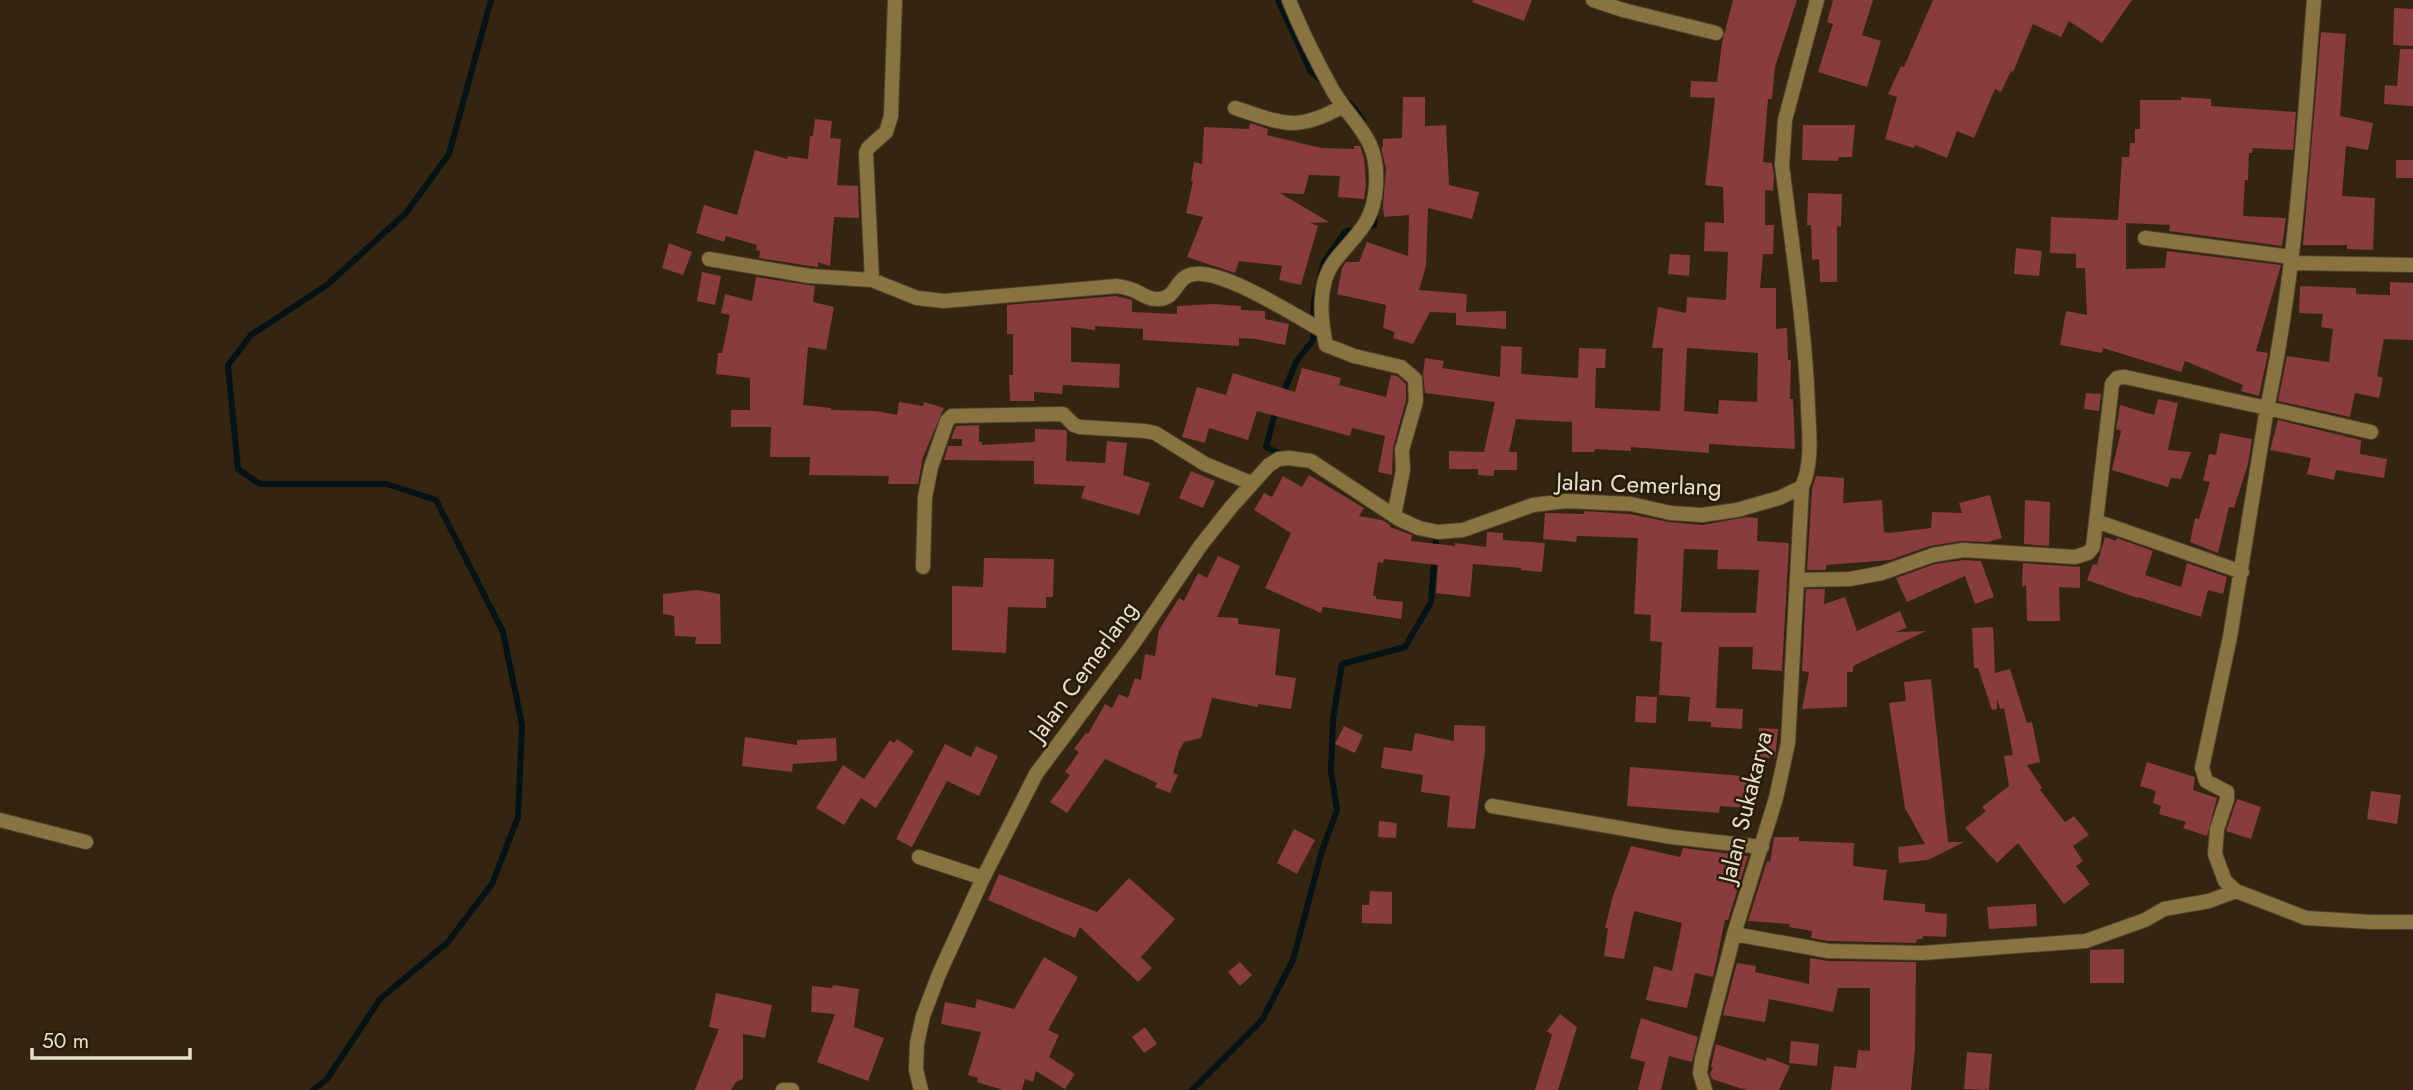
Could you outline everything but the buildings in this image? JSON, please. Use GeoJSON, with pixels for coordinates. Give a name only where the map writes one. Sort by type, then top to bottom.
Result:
{"type":"FeatureCollection","features":[{"type":"Feature","properties":{"kind":"street"},"geometry":{"type":"LineString","coordinates":[[872,280],[866,153],[886,132],[891,117],[895,0]]}},
{"type":"Feature","properties":{"kind":"street"},"geometry":{"type":"LineString","coordinates":[[1289,0],[1306,43],[1343,106],[1363,129],[1375,158],[1376,186],[1371,212],[1364,227],[1335,259],[1325,278],[1322,297],[1323,331],[1326,345],[1354,356],[1401,367],[1415,379],[1416,401],[1402,450],[1403,470],[1394,516]]}},
{"type":"Feature","properties":{"kind":"street"},"geometry":{"type":"LineString","coordinates":[[1593,0],[1716,33]]}},
{"type":"Feature","properties":{"kind":"street"},"geometry":{"type":"LineString","coordinates":[[1802,487],[1809,454],[1806,358],[1782,165],[1782,139],[1817,0]]}},
{"type":"Feature","properties":{"kind":"street"},"geometry":{"type":"LineString","coordinates":[[2314,0],[2292,260],[2242,572],[2202,768],[2206,781],[2227,792],[2217,829],[2215,854],[2225,881],[2236,891],[2306,918],[2413,922]]}},
{"type":"Feature","properties":{"kind":"street"},"geometry":{"type":"LineString","coordinates":[[1235,108],[1288,124],[1310,121],[1343,106]]}},
{"type":"Feature","properties":{"kind":"street"},"geometry":{"type":"LineString","coordinates":[[2144,238],[2292,260],[2413,265]]}},
{"type":"Feature","properties":{"kind":"street"},"geometry":{"type":"LineString","coordinates":[[709,259],[809,276],[872,280],[917,298],[944,301],[1117,286],[1160,300],[1174,292],[1184,277],[1202,274],[1245,288],[1323,331]]}},
{"type":"Feature","properties":{"kind":"street"},"geometry":{"type":"LineString","coordinates":[[1798,580],[1850,579],[1881,573],[1933,555],[1963,550],[2082,556],[2093,547],[2112,384],[2117,378],[2125,377],[2371,432]]}},
{"type":"Feature","properties":{"kind":"street"},"geometry":{"type":"LineString","coordinates":[[923,567],[927,487],[942,435],[952,416],[1063,414],[1080,427],[1156,433],[1205,464],[1251,483]]}},
{"type":"Feature","properties":{"kind":"street","name":"Jalan Cemerlang"},"geometry":{"type":"LineString","coordinates":[[921,1090],[916,1070],[923,1016],[983,878],[1036,775],[1133,644],[1201,545],[1269,465],[1279,459],[1311,461],[1394,516],[1419,528],[1438,532],[1463,530],[1533,505],[1566,501],[1631,504],[1671,513],[1702,515],[1737,510],[1779,498],[1802,487]]}},
{"type":"Feature","properties":{"kind":"street","name":"Jalan Sukakarya"},"geometry":{"type":"LineString","coordinates":[[1704,1090],[1700,1073],[1702,1059],[1788,743],[1802,487]]}},
{"type":"Feature","properties":{"kind":"street"},"geometry":{"type":"LineString","coordinates":[[2096,521],[2242,572]]}},
{"type":"Feature","properties":{"kind":"street"},"geometry":{"type":"LineString","coordinates":[[1492,806],[1672,837],[1762,846]]}},
{"type":"Feature","properties":{"kind":"street"},"geometry":{"type":"LineString","coordinates":[[0,820],[86,842]]}},
{"type":"Feature","properties":{"kind":"street"},"geometry":{"type":"LineString","coordinates":[[919,857],[983,878]]}},
{"type":"Feature","properties":{"kind":"street"},"geometry":{"type":"LineString","coordinates":[[1734,934],[1828,951],[1922,953],[2086,940],[2144,920],[2164,908],[2209,901],[2236,891]]}},
{"type":"Feature","properties":{"kind":"street"},"geometry":{"type":"LineString","coordinates":[[783,1090],[792,1090]]}},
{"type":"Feature","properties":{"kind":"waterway"},"geometry":{"type":"LineString","coordinates":[[313,1090],[327,1079],[380,999],[447,943],[492,884],[518,817],[522,725],[503,632],[436,500],[387,484],[260,484],[238,469],[228,365],[251,335],[327,285],[406,213],[449,154],[491,0]]}},
{"type":"Feature","properties":{"kind":"waterway"},"geometry":{"type":"LineString","coordinates":[[1278,0],[1311,72],[1323,82]]}},
{"type":"Feature","properties":{"kind":"waterway"},"geometry":{"type":"LineString","coordinates":[[1348,102],[1363,121]]}},
{"type":"Feature","properties":{"kind":"waterway"},"geometry":{"type":"LineString","coordinates":[[1321,273],[1324,262],[1345,232],[1374,225],[1375,215]]}},
{"type":"Feature","properties":{"kind":"waterway"},"geometry":{"type":"LineString","coordinates":[[1282,396],[1296,362],[1313,340],[1314,301],[1317,290]]}},
{"type":"Feature","properties":{"kind":"waterway"},"geometry":{"type":"LineString","coordinates":[[1276,409],[1266,447],[1284,456]]}},
{"type":"Feature","properties":{"kind":"waterway"},"geometry":{"type":"LineString","coordinates":[[1192,1090],[1262,1020],[1293,960],[1322,851],[1337,810],[1331,771],[1333,719],[1342,664],[1405,647],[1431,602],[1436,538],[1432,536]]}}]}
